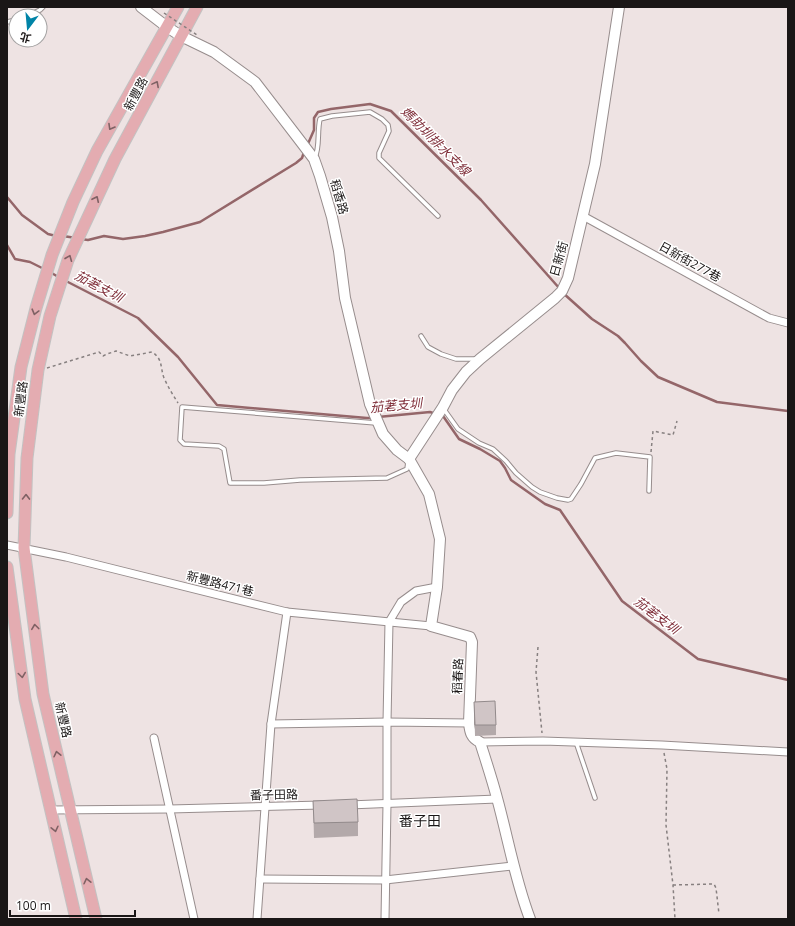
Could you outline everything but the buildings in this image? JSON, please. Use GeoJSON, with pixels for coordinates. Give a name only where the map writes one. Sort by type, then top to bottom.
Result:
{"type":"FeatureCollection","features":[{"type":"Feature","properties":{"kind":"main road","name":"新豐路"},"geometry":{"type":"LineString","coordinates":[[7,513],[9,454],[21,367],[47,271],[73,202],[97,151],[178,7]]}},
{"type":"Feature","properties":{"kind":"main road","name":"新豐路"},"geometry":{"type":"LineString","coordinates":[[96,919],[43,694],[24,548],[27,458],[38,370],[50,316],[68,260],[115,159],[197,7]]}},
{"type":"Feature","properties":{"kind":"main road"},"geometry":{"type":"LineString","coordinates":[[7,567],[25,699],[76,919]]}},
{"type":"Feature","properties":{"kind":"street","name":"稻香路"},"geometry":{"type":"LineString","coordinates":[[141,7],[167,27],[214,52],[255,82],[314,159],[332,217],[339,251],[345,298],[370,404],[383,434],[397,450],[409,459]]}},
{"type":"Feature","properties":{"kind":"street","name":"日新街"},"geometry":{"type":"LineString","coordinates":[[409,459],[452,390],[466,372],[480,358],[562,291],[568,278],[595,164],[619,7]]}},
{"type":"Feature","properties":{"kind":"street","name":"日新街277巷"},"geometry":{"type":"LineString","coordinates":[[583,216],[769,318],[788,323]]}},
{"type":"Feature","properties":{"kind":"street"},"geometry":{"type":"LineString","coordinates":[[409,459],[429,494],[440,539],[437,588],[431,626]]}},
{"type":"Feature","properties":{"kind":"street","name":"新豐路471巷"},"geometry":{"type":"LineString","coordinates":[[7,545],[66,557],[287,612],[431,626]]}},
{"type":"Feature","properties":{"kind":"street"},"geometry":{"type":"LineString","coordinates":[[385,919],[389,622],[400,602],[416,591],[437,588]]}},
{"type":"Feature","properties":{"kind":"street"},"geometry":{"type":"LineString","coordinates":[[257,919],[271,724],[287,612]]}},
{"type":"Feature","properties":{"kind":"street","name":"稻春路"},"geometry":{"type":"LineString","coordinates":[[431,626],[465,635],[470,637],[472,642],[469,723],[471,734],[480,742],[497,799],[522,899],[530,919]]}},
{"type":"Feature","properties":{"kind":"street"},"geometry":{"type":"LineString","coordinates":[[271,724],[387,722],[469,723]]}},
{"type":"Feature","properties":{"kind":"street"},"geometry":{"type":"LineString","coordinates":[[154,738],[194,919]]}},
{"type":"Feature","properties":{"kind":"street"},"geometry":{"type":"LineString","coordinates":[[480,742],[576,742],[788,752]]}},
{"type":"Feature","properties":{"kind":"street"},"geometry":{"type":"LineString","coordinates":[[342,805],[497,799]]}},
{"type":"Feature","properties":{"kind":"street","name":"番子田路"},"geometry":{"type":"LineString","coordinates":[[50,810],[70,811],[326,805]]}},
{"type":"Feature","properties":{"kind":"street"},"geometry":{"type":"LineString","coordinates":[[260,879],[385,880],[513,866]]}},
{"type":"Feature","properties":{"kind":"lane"},"geometry":{"type":"LineString","coordinates":[[314,159],[318,153],[318,126],[320,119],[332,116],[370,112],[382,119],[388,125],[388,131],[379,153],[379,158],[438,216]]}},
{"type":"Feature","properties":{"kind":"lane"},"geometry":{"type":"LineString","coordinates":[[421,336],[428,347],[441,354],[456,359],[480,358]]}},
{"type":"Feature","properties":{"kind":"lane"},"geometry":{"type":"LineString","coordinates":[[378,422],[182,407],[180,440],[184,444],[219,446],[224,449],[230,483],[387,478],[407,469],[409,459]]}},
{"type":"Feature","properties":{"kind":"lane"},"geometry":{"type":"LineString","coordinates":[[442,407],[458,428],[479,443],[493,449],[516,473],[540,492],[557,498],[568,500],[571,499],[595,458],[616,453],[650,457],[648,492]]}},
{"type":"Feature","properties":{"kind":"lane"},"geometry":{"type":"LineString","coordinates":[[576,742],[595,798]]}},
{"type":"Feature","properties":{"kind":"path"},"geometry":{"type":"LineString","coordinates":[[164,13],[197,35]]}},
{"type":"Feature","properties":{"kind":"path"},"geometry":{"type":"LineString","coordinates":[[38,370],[99,352],[103,356],[116,351],[130,356],[152,352],[157,355],[161,363],[163,376],[169,389],[179,405],[182,407]]}},
{"type":"Feature","properties":{"kind":"path"},"geometry":{"type":"LineString","coordinates":[[650,457],[653,431],[673,435],[677,422]]}},
{"type":"Feature","properties":{"kind":"path"},"geometry":{"type":"LineString","coordinates":[[538,648],[536,672],[543,741]]}},
{"type":"Feature","properties":{"kind":"path"},"geometry":{"type":"LineString","coordinates":[[662,745],[667,769],[666,826],[673,885],[675,919]]}},
{"type":"Feature","properties":{"kind":"path"},"geometry":{"type":"LineString","coordinates":[[673,885],[714,884],[716,888],[719,914]]}},
{"type":"Feature","properties":{"kind":"waterway","name":"媽助圳排水支線"},"geometry":{"type":"LineString","coordinates":[[307,146],[314,130],[314,118],[318,112],[370,104],[391,111],[481,200],[560,289]]}},
{"type":"Feature","properties":{"kind":"waterway","name":"媽助圳排水支線"},"geometry":{"type":"LineString","coordinates":[[81,239],[88,240],[104,236],[123,239],[145,236],[200,222],[296,163],[302,158],[304,152]]}},
{"type":"Feature","properties":{"kind":"waterway","name":"媽助圳排水支線"},"geometry":{"type":"LineString","coordinates":[[7,197],[22,215],[48,234],[56,236]]}},
{"type":"Feature","properties":{"kind":"waterway","name":"媽助圳排水支線"},"geometry":{"type":"LineString","coordinates":[[63,236],[76,238]]}},
{"type":"Feature","properties":{"kind":"waterway","name":"茄荖支圳"},"geometry":{"type":"LineString","coordinates":[[7,245],[15,259],[30,262],[44,269]]}},
{"type":"Feature","properties":{"kind":"waterway","name":"茄荖支圳"},"geometry":{"type":"LineString","coordinates":[[50,272],[60,278]]}},
{"type":"Feature","properties":{"kind":"waterway","name":"茄荖支圳"},"geometry":{"type":"LineString","coordinates":[[64,280],[138,318],[178,357],[217,405],[373,418]]}},
{"type":"Feature","properties":{"kind":"waterway","name":"媽助圳排水支線"},"geometry":{"type":"LineString","coordinates":[[563,293],[592,319],[618,336],[658,377],[717,402],[788,411]]}},
{"type":"Feature","properties":{"kind":"waterway","name":"茄荖支圳"},"geometry":{"type":"LineString","coordinates":[[378,417],[430,412],[436,414]]}},
{"type":"Feature","properties":{"kind":"waterway","name":"茄荖支圳"},"geometry":{"type":"LineString","coordinates":[[441,415],[459,439],[500,461],[511,480],[545,504],[560,510],[622,601],[698,659],[788,680]]}},
{"type":"Feature","properties":{"kind":"district","name":"番子田"},"geometry":{"type":"Point","coordinates":[420,821]}}]}
